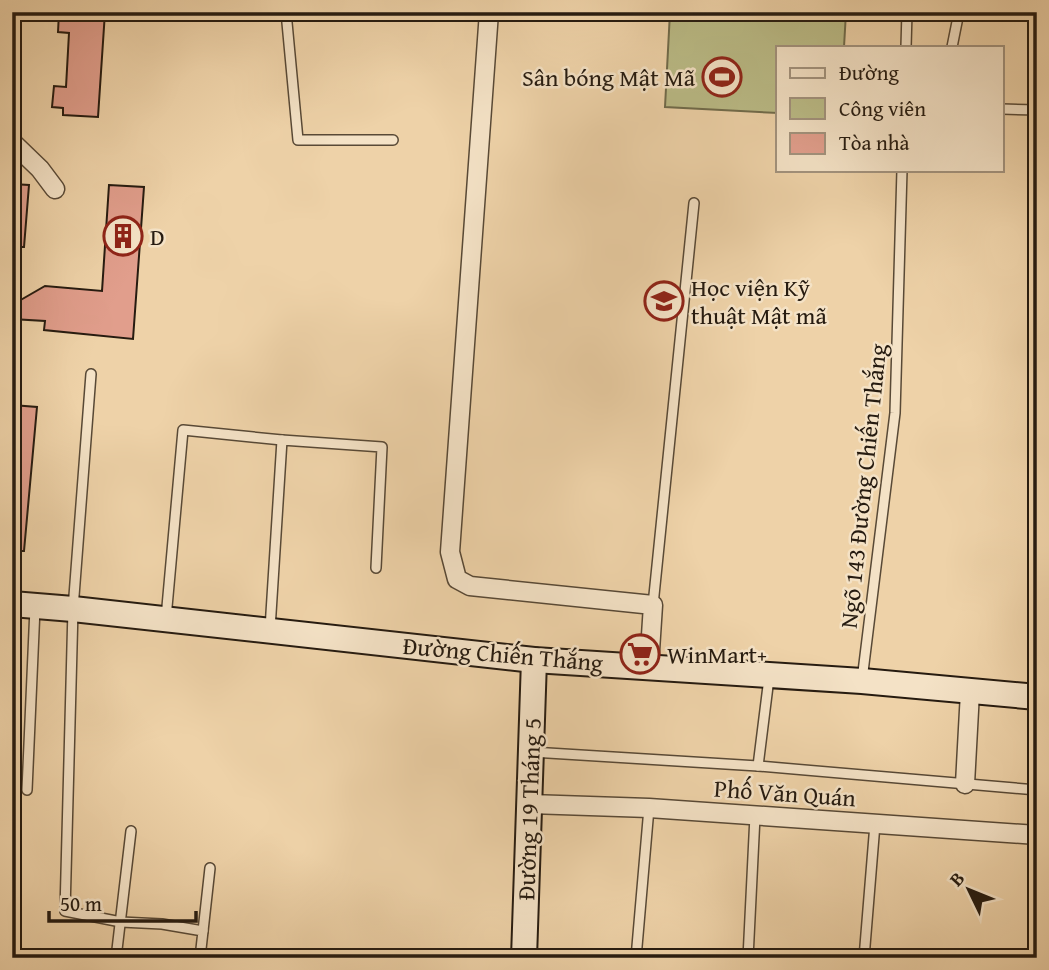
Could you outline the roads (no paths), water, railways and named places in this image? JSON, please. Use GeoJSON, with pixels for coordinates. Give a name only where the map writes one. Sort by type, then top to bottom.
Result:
{"type":"FeatureCollection","features":[{"type":"Feature","properties":{"kind":"street"},"geometry":{"type":"LineString","coordinates":[[489,12],[450,552],[452,561],[457,579],[470,586],[653,605],[649,666]]}},
{"type":"Feature","properties":{"kind":"street"},"geometry":{"type":"LineString","coordinates":[[12,142],[55,188]]}},
{"type":"Feature","properties":{"kind":"street","name":"Đường Chiến Thắng"},"geometry":{"type":"LineString","coordinates":[[23,605],[534,660],[862,681],[1037,697]]}},
{"type":"Feature","properties":{"kind":"street","name":"Đường 19 Tháng 5"},"geometry":{"type":"LineString","coordinates":[[524,958],[534,660]]}},
{"type":"Feature","properties":{"kind":"street"},"geometry":{"type":"LineString","coordinates":[[965,784],[970,692]]}},
{"type":"Feature","properties":{"kind":"street","name":"Phố Văn Quán"},"geometry":{"type":"LineString","coordinates":[[530,804],[649,808],[1037,835]]}},
{"type":"Feature","properties":{"kind":"lane"},"geometry":{"type":"LineString","coordinates":[[286,12],[298,141],[393,140]]}},
{"type":"Feature","properties":{"kind":"lane"},"geometry":{"type":"LineString","coordinates":[[906,46],[907,12]]}},
{"type":"Feature","properties":{"kind":"lane"},"geometry":{"type":"LineString","coordinates":[[952,46],[959,12]]}},
{"type":"Feature","properties":{"kind":"lane"},"geometry":{"type":"LineString","coordinates":[[1004,109],[1037,110]]}},
{"type":"Feature","properties":{"kind":"lane","name":"Ngõ 143 Đường Chiến Thắng"},"geometry":{"type":"LineString","coordinates":[[862,681],[895,412],[902,172]]}},
{"type":"Feature","properties":{"kind":"lane"},"geometry":{"type":"LineString","coordinates":[[653,605],[694,203]]}},
{"type":"Feature","properties":{"kind":"lane"},"geometry":{"type":"LineString","coordinates":[[91,374],[73,609],[65,911],[121,922],[162,924],[203,931]]}},
{"type":"Feature","properties":{"kind":"lane"},"geometry":{"type":"LineString","coordinates":[[166,620],[183,430],[382,447],[376,568]]}},
{"type":"Feature","properties":{"kind":"lane"},"geometry":{"type":"LineString","coordinates":[[270,630],[282,440]]}},
{"type":"Feature","properties":{"kind":"lane"},"geometry":{"type":"LineString","coordinates":[[23,605],[27,790]]}},
{"type":"Feature","properties":{"kind":"lane"},"geometry":{"type":"LineString","coordinates":[[758,766],[770,676]]}},
{"type":"Feature","properties":{"kind":"lane"},"geometry":{"type":"LineString","coordinates":[[530,752],[758,766],[1037,790]]}},
{"type":"Feature","properties":{"kind":"lane"},"geometry":{"type":"LineString","coordinates":[[636,958],[649,808]]}},
{"type":"Feature","properties":{"kind":"lane"},"geometry":{"type":"LineString","coordinates":[[748,958],[755,816]]}},
{"type":"Feature","properties":{"kind":"lane"},"geometry":{"type":"LineString","coordinates":[[864,958],[875,824]]}},
{"type":"Feature","properties":{"kind":"lane"},"geometry":{"type":"LineString","coordinates":[[116,958],[131,831]]}},
{"type":"Feature","properties":{"kind":"lane"},"geometry":{"type":"LineString","coordinates":[[200,958],[210,868]]}},
{"type":"Feature","properties":{"kind":"place","name":"Sân bóng Mật Mã"},"geometry":{"type":"Point","coordinates":[722,77]}},
{"type":"Feature","properties":{"kind":"place","name":"D"},"geometry":{"type":"Point","coordinates":[123,236]}},
{"type":"Feature","properties":{"kind":"place","name":"Học viện Kỹ thuật Mật mã"},"geometry":{"type":"Point","coordinates":[664,301]}},
{"type":"Feature","properties":{"kind":"place","name":"WinMart+"},"geometry":{"type":"Point","coordinates":[640,654]}}]}
